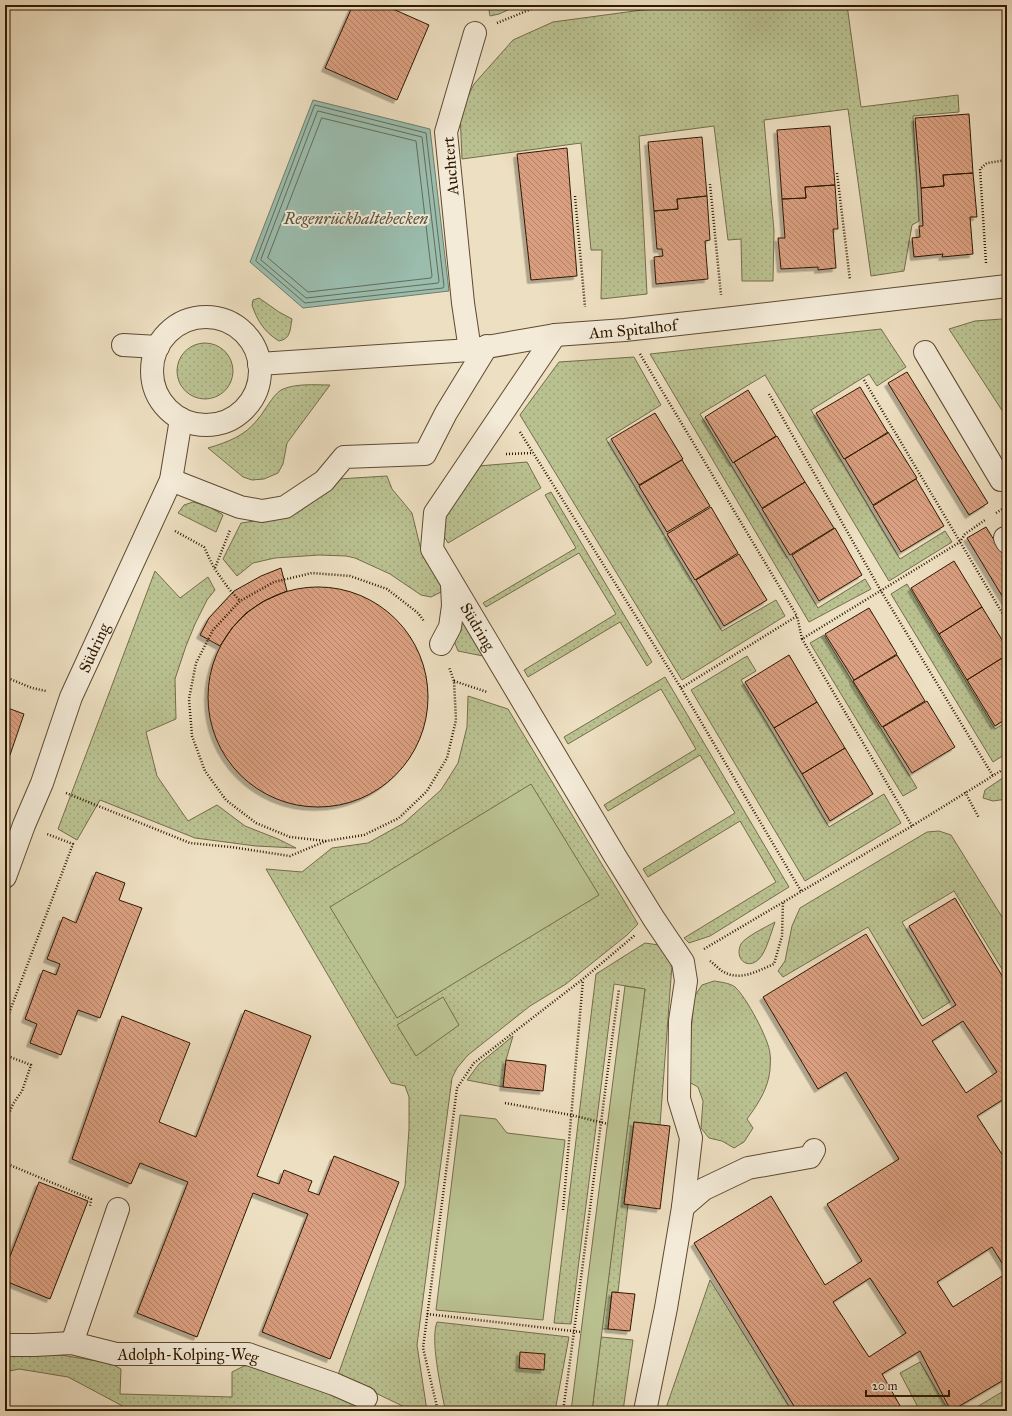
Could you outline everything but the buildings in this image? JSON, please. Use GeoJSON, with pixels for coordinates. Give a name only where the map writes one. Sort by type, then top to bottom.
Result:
{"type":"FeatureCollection","features":[{"type":"Feature","properties":{"kind":"street","name":"Auchtert"},"geometry":{"type":"LineString","coordinates":[[475,33],[446,132],[463,303],[479,348]]}},
{"type":"Feature","properties":{"kind":"street","name":"Am Spitalhof"},"geometry":{"type":"LineString","coordinates":[[259,364],[479,348],[555,334],[626,330],[998,288]]}},
{"type":"Feature","properties":{"kind":"street"},"geometry":{"type":"LineString","coordinates":[[197,318],[213,318],[229,323],[243,333],[254,347],[259,364],[259,381],[254,397],[243,410],[230,420],[214,425],[197,424],[181,419],[168,409],[158,395],[152,380],[153,363],[158,347],[167,333],[181,323],[197,318]]}},
{"type":"Feature","properties":{"kind":"street","name":"Südring"},"geometry":{"type":"LineString","coordinates":[[555,334],[435,513],[432,549],[572,785],[654,919],[683,962]]}},
{"type":"Feature","properties":{"kind":"street"},"geometry":{"type":"LineString","coordinates":[[123,345],[158,347]]}},
{"type":"Feature","properties":{"kind":"street"},"geometry":{"type":"LineString","coordinates":[[171,480],[240,507],[262,511],[285,507],[324,481],[344,458],[425,454],[479,348]]}},
{"type":"Feature","properties":{"kind":"street"},"geometry":{"type":"LineString","coordinates":[[925,352],[1001,480],[1007,480]]}},
{"type":"Feature","properties":{"kind":"street","name":"Südring"},"geometry":{"type":"LineString","coordinates":[[5,877],[24,825],[42,783],[71,697],[171,480],[181,419]]}},
{"type":"Feature","properties":{"kind":"street"},"geometry":{"type":"LineString","coordinates":[[441,644],[450,627],[453,606],[452,584]]}},
{"type":"Feature","properties":{"kind":"street"},"geometry":{"type":"LineString","coordinates":[[645,1411],[666,1308],[683,1207],[691,1138],[678,1099],[680,1021],[686,981],[683,962]]}},
{"type":"Feature","properties":{"kind":"street"},"geometry":{"type":"LineString","coordinates":[[683,1207],[704,1189],[748,1168],[810,1157],[814,1150]]}},
{"type":"Feature","properties":{"kind":"street"},"geometry":{"type":"LineString","coordinates":[[72,1343],[118,1209]]}},
{"type":"Feature","properties":{"kind":"street","name":"Adolph-Kolping-Weg"},"geometry":{"type":"LineString","coordinates":[[5,1346],[72,1343],[116,1354],[248,1354],[334,1384],[366,1398]]}},
{"type":"Feature","properties":{"kind":"path"},"geometry":{"type":"LineString","coordinates":[[475,33],[514,15],[541,5]]}},
{"type":"Feature","properties":{"kind":"path"},"geometry":{"type":"LineString","coordinates":[[998,288],[980,169],[987,163],[1007,160]]}},
{"type":"Feature","properties":{"kind":"path"},"geometry":{"type":"LineString","coordinates":[[836,173],[853,304]]}},
{"type":"Feature","properties":{"kind":"path"},"geometry":{"type":"LineString","coordinates":[[710,184],[724,319]]}},
{"type":"Feature","properties":{"kind":"path"},"geometry":{"type":"LineString","coordinates":[[575,196],[587,332]]}},
{"type":"Feature","properties":{"kind":"path"},"geometry":{"type":"LineString","coordinates":[[626,330],[797,616],[802,639],[912,826]]}},
{"type":"Feature","properties":{"kind":"path"},"geometry":{"type":"LineString","coordinates":[[864,380],[1007,621]]}},
{"type":"Feature","properties":{"kind":"path"},"geometry":{"type":"LineString","coordinates":[[770,394],[881,591],[993,776]]}},
{"type":"Feature","properties":{"kind":"path"},"geometry":{"type":"LineString","coordinates":[[505,408],[681,688],[801,891]]}},
{"type":"Feature","properties":{"kind":"path"},"geometry":{"type":"LineString","coordinates":[[995,514],[1007,506]]}},
{"type":"Feature","properties":{"kind":"path"},"geometry":{"type":"LineString","coordinates":[[214,568],[240,507]]}},
{"type":"Feature","properties":{"kind":"path"},"geometry":{"type":"LineString","coordinates":[[802,639],[960,542],[966,534],[989,518]]}},
{"type":"Feature","properties":{"kind":"path"},"geometry":{"type":"LineString","coordinates":[[153,519],[204,547],[214,568],[229,589],[240,601]]}},
{"type":"Feature","properties":{"kind":"path"},"geometry":{"type":"LineString","coordinates":[[42,783],[190,843],[231,847],[290,856],[326,841],[364,835],[399,818],[427,791],[447,758],[456,720],[454,681],[441,644],[418,613],[387,590],[350,576],[312,573],[274,582],[240,601],[213,630],[196,663],[189,699],[192,736],[205,770],[226,800],[256,823],[290,837],[326,841]]}},
{"type":"Feature","properties":{"kind":"path"},"geometry":{"type":"LineString","coordinates":[[681,688],[797,616]]}},
{"type":"Feature","properties":{"kind":"path"},"geometry":{"type":"LineString","coordinates":[[5,677],[32,688],[71,697]]}},
{"type":"Feature","properties":{"kind":"path"},"geometry":{"type":"LineString","coordinates":[[683,962],[912,826],[1007,767]]}},
{"type":"Feature","properties":{"kind":"path"},"geometry":{"type":"LineString","coordinates":[[965,792],[979,818]]}},
{"type":"Feature","properties":{"kind":"path"},"geometry":{"type":"LineString","coordinates":[[5,1024],[73,844],[24,825]]}},
{"type":"Feature","properties":{"kind":"path"},"geometry":{"type":"LineString","coordinates":[[683,962],[710,961],[724,972],[743,976],[774,964],[782,936],[783,902]]}},
{"type":"Feature","properties":{"kind":"path"},"geometry":{"type":"LineString","coordinates":[[438,1411],[423,1348],[457,1088],[474,1063],[583,979],[654,919]]}},
{"type":"Feature","properties":{"kind":"path"},"geometry":{"type":"LineString","coordinates":[[562,1210],[583,979]]}},
{"type":"Feature","properties":{"kind":"path"},"geometry":{"type":"LineString","coordinates":[[563,1411],[600,1122],[619,989]]}},
{"type":"Feature","properties":{"kind":"path"},"geometry":{"type":"LineString","coordinates":[[5,1055],[31,1065],[22,1091],[13,1104],[5,1123]]}},
{"type":"Feature","properties":{"kind":"path"},"geometry":{"type":"LineString","coordinates":[[505,1103],[571,1115],[608,1124]]}},
{"type":"Feature","properties":{"kind":"path"},"geometry":{"type":"LineString","coordinates":[[5,1163],[91,1199],[89,1214]]}},
{"type":"Feature","properties":{"kind":"path"},"geometry":{"type":"LineString","coordinates":[[427,1314],[581,1332]]}},
{"type":"Feature","properties":{"kind":"green space"},"geometry":{"type":"Polygon","coordinates":[[[488,5],[519,5],[499,14],[490,16],[488,5]]]}},
{"type":"Feature","properties":{"kind":"green space"},"geometry":{"type":"Polygon","coordinates":[[[722,5],[847,5],[861,107],[958,95],[959,112],[913,116],[919,221],[912,225],[904,271],[871,276],[848,109],[764,120],[774,231],[773,281],[742,281],[741,239],[728,240],[714,126],[639,136],[647,294],[601,299],[602,250],[591,250],[581,143],[462,159],[460,112],[474,84],[513,40],[553,22],[642,10],[722,5]]]}},
{"type":"Feature","properties":{"kind":"green space"},"geometry":{"type":"Polygon","coordinates":[[[259,298],[292,319],[288,336],[283,340],[279,341],[269,334],[256,316],[252,305],[253,300],[259,298]]]}},
{"type":"Feature","properties":{"kind":"green space"},"geometry":{"type":"Polygon","coordinates":[[[1002,319],[1007,321],[1007,418],[949,329],[975,321],[1002,319]]]}},
{"type":"Feature","properties":{"kind":"green space"},"geometry":{"type":"Polygon","coordinates":[[[881,329],[906,367],[877,386],[869,374],[811,410],[900,559],[945,531],[952,542],[889,581],[765,375],[700,414],[818,608],[865,579],[871,589],[809,622],[650,354],[881,329]]]}},
{"type":"Feature","properties":{"kind":"green space"},"geometry":{"type":"Polygon","coordinates":[[[205,343],[216,345],[225,351],[231,360],[233,371],[231,382],[225,391],[216,397],[205,399],[194,397],[185,391],[179,382],[177,371],[179,360],[185,351],[194,345],[205,343]]]}},
{"type":"Feature","properties":{"kind":"green space"},"geometry":{"type":"Polygon","coordinates":[[[634,357],[661,405],[606,439],[722,631],[776,600],[785,616],[682,680],[520,415],[559,362],[634,357]]]}},
{"type":"Feature","properties":{"kind":"green space"},"geometry":{"type":"Polygon","coordinates":[[[299,385],[330,385],[287,443],[283,464],[278,473],[264,479],[252,480],[243,477],[208,448],[236,438],[248,430],[281,390],[299,385]]]}},
{"type":"Feature","properties":{"kind":"green space"},"geometry":{"type":"Polygon","coordinates":[[[527,462],[541,488],[448,543],[442,533],[443,515],[478,466],[527,462]]]}},
{"type":"Feature","properties":{"kind":"green space"},"geometry":{"type":"Polygon","coordinates":[[[387,476],[392,489],[412,513],[420,546],[437,574],[442,585],[441,592],[431,597],[421,595],[390,574],[355,558],[346,556],[319,555],[275,558],[253,563],[237,576],[223,559],[241,523],[261,520],[338,479],[387,476]]]}},
{"type":"Feature","properties":{"kind":"green space"},"geometry":{"type":"Polygon","coordinates":[[[551,492],[652,662],[647,666],[620,622],[528,677],[524,670],[616,614],[579,553],[486,607],[483,603],[576,548],[545,495],[551,492]]]}},
{"type":"Feature","properties":{"kind":"green space"},"geometry":{"type":"Polygon","coordinates":[[[193,502],[210,507],[223,515],[216,532],[178,513],[184,505],[193,502]]]}},
{"type":"Feature","properties":{"kind":"green space"},"geometry":{"type":"Polygon","coordinates":[[[155,571],[180,598],[208,577],[215,590],[207,600],[195,624],[175,679],[176,719],[146,732],[157,776],[188,821],[217,805],[245,826],[296,848],[256,846],[195,838],[100,800],[77,840],[58,829],[155,571]]]}},
{"type":"Feature","properties":{"kind":"green space"},"geometry":{"type":"Polygon","coordinates":[[[907,584],[995,729],[1007,722],[1007,753],[993,762],[891,594],[907,584]]]}},
{"type":"Feature","properties":{"kind":"green space"},"geometry":{"type":"Polygon","coordinates":[[[463,618],[488,657],[458,651],[452,636],[463,618]]]}},
{"type":"Feature","properties":{"kind":"green space"},"geometry":{"type":"Polygon","coordinates":[[[824,635],[917,788],[903,796],[810,643],[824,635]]]}},
{"type":"Feature","properties":{"kind":"green space"},"geometry":{"type":"Polygon","coordinates":[[[747,656],[756,671],[741,680],[829,827],[884,794],[901,823],[805,881],[691,690],[747,656]]]}},
{"type":"Feature","properties":{"kind":"green space"},"geometry":{"type":"Polygon","coordinates":[[[665,677],[789,887],[710,936],[689,943],[684,938],[776,882],[740,821],[648,877],[643,869],[735,813],[700,755],[608,811],[604,805],[696,749],[661,689],[568,744],[564,737],[665,677]]]}},
{"type":"Feature","properties":{"kind":"green space"},"geometry":{"type":"Polygon","coordinates":[[[468,696],[508,709],[638,924],[627,935],[566,984],[530,1006],[468,1055],[457,1068],[452,1078],[417,1345],[427,1411],[413,1411],[338,1375],[405,1186],[409,1129],[409,1097],[405,1086],[391,1083],[266,869],[302,872],[332,848],[368,843],[404,823],[441,790],[458,763],[467,727],[468,696]]]}},
{"type":"Feature","properties":{"kind":"green space"},"geometry":{"type":"Polygon","coordinates":[[[1007,775],[1007,799],[993,801],[983,798],[985,790],[1007,775]]]}},
{"type":"Feature","properties":{"kind":"green space"},"geometry":{"type":"Polygon","coordinates":[[[531,784],[599,895],[397,1018],[330,907],[531,784]]]}},
{"type":"Feature","properties":{"kind":"green space"},"geometry":{"type":"Polygon","coordinates":[[[939,831],[951,835],[1007,925],[1007,966],[1002,969],[954,891],[902,922],[950,1002],[923,1019],[868,927],[783,977],[778,971],[785,961],[792,926],[800,908],[927,832],[939,831]]]}},
{"type":"Feature","properties":{"kind":"green space"},"geometry":{"type":"Polygon","coordinates":[[[775,922],[762,956],[750,964],[743,961],[740,958],[739,949],[743,941],[775,922]]]}},
{"type":"Feature","properties":{"kind":"green space"},"geometry":{"type":"Polygon","coordinates":[[[645,943],[659,945],[672,965],[660,1125],[634,1122],[624,1204],[628,1205],[618,1292],[612,1292],[608,1329],[602,1329],[645,989],[614,984],[571,1324],[554,1323],[596,974],[645,943]]]}},
{"type":"Feature","properties":{"kind":"green space"},"geometry":{"type":"Polygon","coordinates":[[[714,981],[735,987],[740,992],[751,1009],[769,1047],[770,1070],[767,1084],[759,1102],[747,1119],[753,1128],[744,1142],[734,1148],[722,1141],[709,1138],[701,1128],[703,1101],[698,1087],[687,1081],[694,997],[702,985],[714,981]]]}},
{"type":"Feature","properties":{"kind":"green space"},"geometry":{"type":"Polygon","coordinates":[[[625,986],[645,989],[592,1411],[571,1411],[625,986]]]}},
{"type":"Feature","properties":{"kind":"green space"},"geometry":{"type":"Polygon","coordinates":[[[443,997],[459,1025],[416,1056],[397,1025],[443,997]]]}},
{"type":"Feature","properties":{"kind":"green space"},"geometry":{"type":"Polygon","coordinates":[[[513,1036],[506,1060],[503,1087],[467,1080],[479,1064],[513,1036]]]}},
{"type":"Feature","properties":{"kind":"green space"},"geometry":{"type":"Polygon","coordinates":[[[460,1115],[496,1119],[507,1133],[565,1140],[543,1320],[436,1310],[460,1115]]]}},
{"type":"Feature","properties":{"kind":"green space"},"geometry":{"type":"Polygon","coordinates":[[[710,1280],[792,1411],[665,1411],[710,1280]]]}},
{"type":"Feature","properties":{"kind":"green space"},"geometry":{"type":"Polygon","coordinates":[[[437,1322],[569,1337],[555,1411],[447,1411],[445,1409],[435,1352],[435,1330],[437,1322]]]}},
{"type":"Feature","properties":{"kind":"green space"},"geometry":{"type":"Polygon","coordinates":[[[601,1337],[633,1340],[623,1411],[592,1411],[601,1337]]]}},
{"type":"Feature","properties":{"kind":"green space"},"geometry":{"type":"Polygon","coordinates":[[[13,1353],[61,1355],[110,1363],[121,1369],[120,1394],[232,1397],[232,1372],[244,1366],[253,1365],[366,1403],[377,1411],[132,1411],[68,1377],[19,1369],[5,1372],[5,1355],[13,1353]]]}},
{"type":"Feature","properties":{"kind":"green space"},"geometry":{"type":"Polygon","coordinates":[[[920,1362],[949,1411],[920,1411],[900,1373],[920,1362]]]}},
{"type":"Feature","properties":{"kind":"green space"},"geometry":{"type":"Polygon","coordinates":[[[1007,1389],[1007,1411],[970,1411],[1007,1389]]]}},
{"type":"Feature","properties":{"kind":"water","name":"Regenrückhaltebecken"},"geometry":{"type":"Polygon","coordinates":[[[313,100],[430,129],[449,291],[303,308],[250,262],[313,100]]]}}]}
